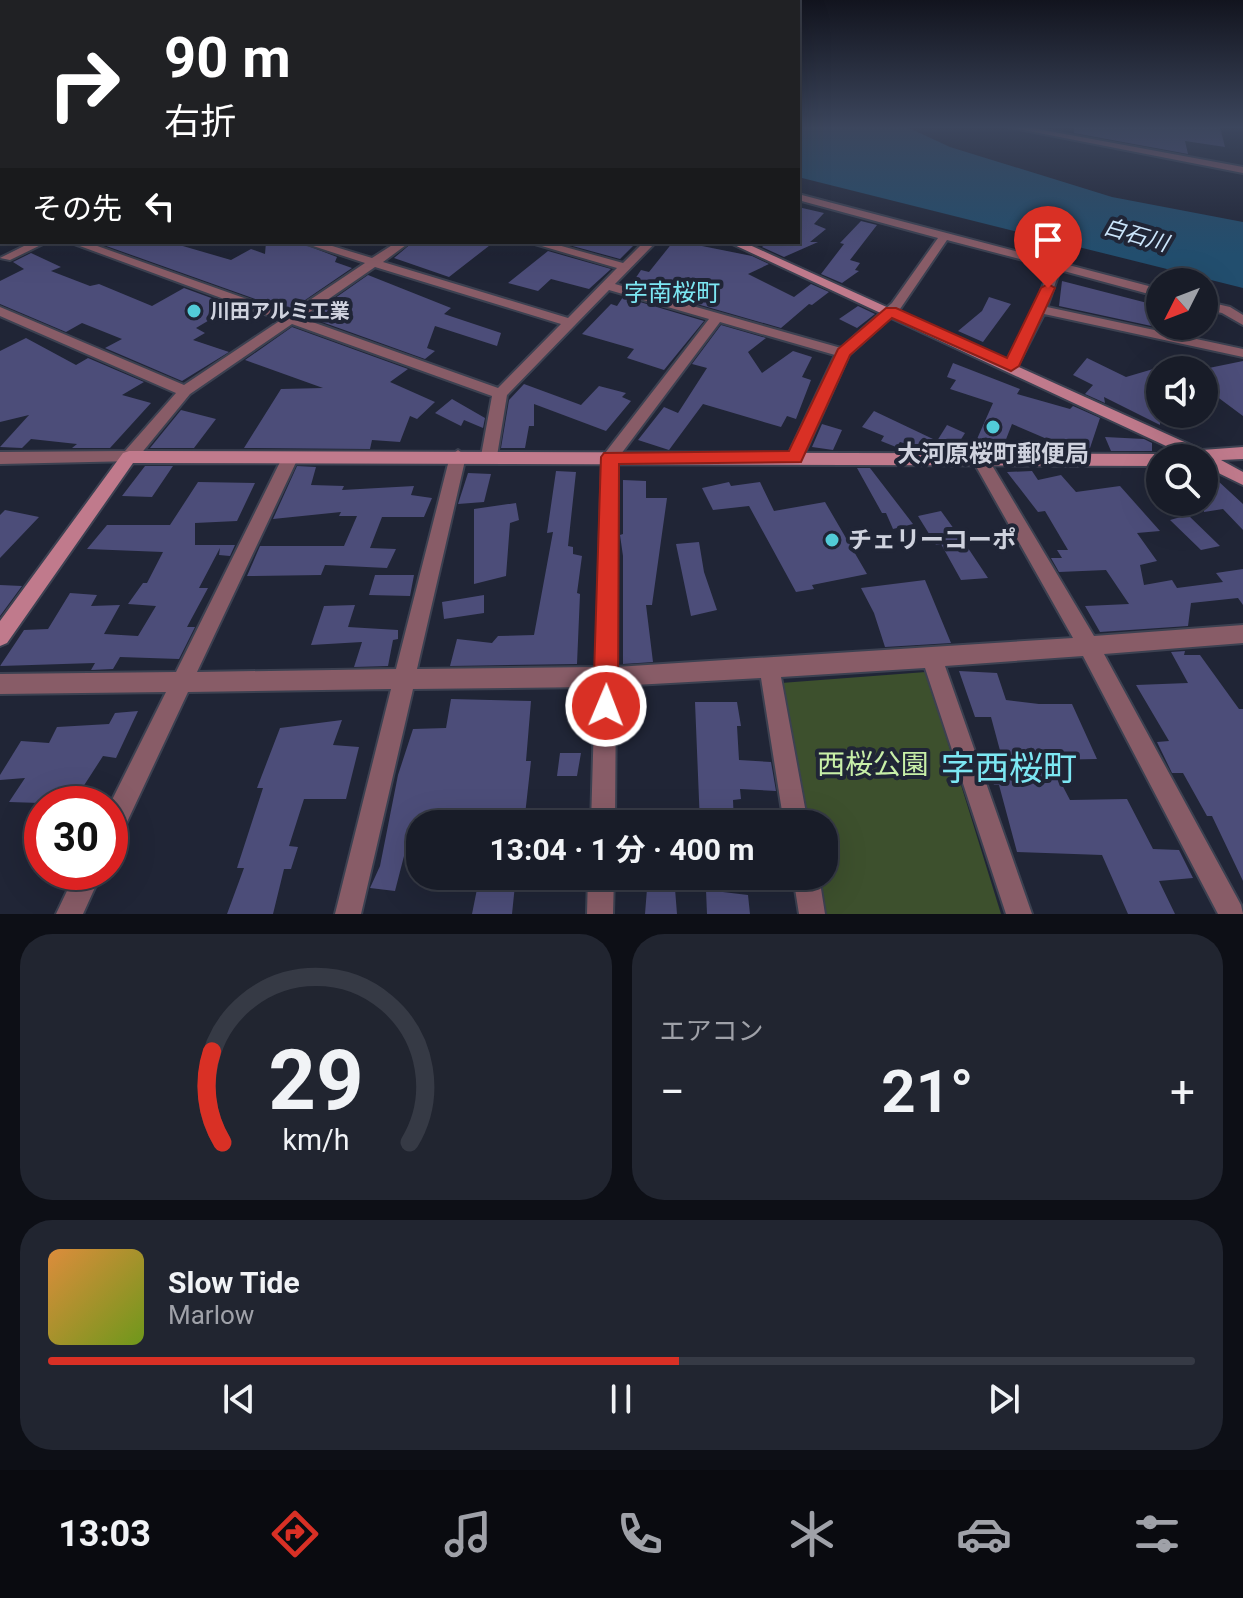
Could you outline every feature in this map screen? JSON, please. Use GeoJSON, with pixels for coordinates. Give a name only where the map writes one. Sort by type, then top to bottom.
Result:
{"type":"FeatureCollection","features":[{"type":"Feature","properties":{"kind":"street"},"geometry":{"type":"LineString","coordinates":[[800,198],[1146,289]]}},
{"type":"Feature","properties":{"kind":"street"},"geometry":{"type":"LineString","coordinates":[[795,457],[843,353],[891,311],[944,237]]}},
{"type":"Feature","properties":{"kind":"street"},"geometry":{"type":"LineString","coordinates":[[0,273],[13,244]]}},
{"type":"Feature","properties":{"kind":"street"},"geometry":{"type":"LineString","coordinates":[[6,258],[37,244]]}},
{"type":"Feature","properties":{"kind":"street"},"geometry":{"type":"LineString","coordinates":[[81,244],[500,394]]}},
{"type":"Feature","properties":{"kind":"street"},"geometry":{"type":"LineString","coordinates":[[313,244],[571,323]]}},
{"type":"Feature","properties":{"kind":"street"},"geometry":{"type":"LineString","coordinates":[[0,637],[129,457],[185,391],[401,244]]}},
{"type":"Feature","properties":{"kind":"street"},"geometry":{"type":"LineString","coordinates":[[541,244],[626,267]]}},
{"type":"Feature","properties":{"kind":"street"},"geometry":{"type":"LineString","coordinates":[[489,456],[500,394],[648,244]]}},
{"type":"Feature","properties":{"kind":"street"},"geometry":{"type":"LineString","coordinates":[[739,244],[1177,444]]}},
{"type":"Feature","properties":{"kind":"street"},"geometry":{"type":"LineString","coordinates":[[1011,366],[1040,309],[1056,266]]}},
{"type":"Feature","properties":{"kind":"street"},"geometry":{"type":"LineString","coordinates":[[608,286],[843,353]]}},
{"type":"Feature","properties":{"kind":"street"},"geometry":{"type":"LineString","coordinates":[[1218,308],[1243,321]]}},
{"type":"Feature","properties":{"kind":"street"},"geometry":{"type":"LineString","coordinates":[[1040,309],[1243,353]]}},
{"type":"Feature","properties":{"kind":"street"},"geometry":{"type":"LineString","coordinates":[[0,311],[185,391]]}},
{"type":"Feature","properties":{"kind":"street"},"geometry":{"type":"LineString","coordinates":[[603,810],[610,457],[717,317]]}},
{"type":"Feature","properties":{"kind":"street"},"geometry":{"type":"LineString","coordinates":[[1218,455],[1243,453]]}},
{"type":"Feature","properties":{"kind":"street"},"geometry":{"type":"LineString","coordinates":[[348,914],[458,456]]}},
{"type":"Feature","properties":{"kind":"street"},"geometry":{"type":"LineString","coordinates":[[0,458],[489,456],[1146,460]]}},
{"type":"Feature","properties":{"kind":"street"},"geometry":{"type":"LineString","coordinates":[[128,794],[290,458]]}},
{"type":"Feature","properties":{"kind":"street"},"geometry":{"type":"LineString","coordinates":[[981,461],[1088,645],[1232,914]]}},
{"type":"Feature","properties":{"kind":"street"},"geometry":{"type":"LineString","coordinates":[[1218,465],[1243,479]]}},
{"type":"Feature","properties":{"kind":"street"},"geometry":{"type":"LineString","coordinates":[[0,684],[607,677],[932,658],[1088,645],[1240,639]]}},
{"type":"Feature","properties":{"kind":"street"},"geometry":{"type":"LineString","coordinates":[[932,658],[1019,914]]}},
{"type":"Feature","properties":{"kind":"street"},"geometry":{"type":"LineString","coordinates":[[769,666],[794,810]]}},
{"type":"Feature","properties":{"kind":"street"},"geometry":{"type":"LineString","coordinates":[[69,914],[80,890]]}},
{"type":"Feature","properties":{"kind":"street"},"geometry":{"type":"LineString","coordinates":[[600,914],[601,890]]}},
{"type":"Feature","properties":{"kind":"street"},"geometry":{"type":"LineString","coordinates":[[808,890],[812,914]]}},
{"type":"Feature","properties":{"kind":"green space","name":"西桜公園"},"geometry":{"type":"Polygon","coordinates":[[[926,672],[1001,914],[820,914],[816,890],[838,890],[838,810],[803,810],[781,683],[926,672]]]}},
{"type":"Feature","properties":{"kind":"water","name":"白石川"},"geometry":{"type":"Polygon","coordinates":[[[800,170],[1023,170],[1112,197],[1243,222],[1243,288],[1218,282],[1218,268],[1163,268],[800,177],[800,170]]]}},
{"type":"Feature","properties":{"kind":"building"},"geometry":{"type":"Polygon","coordinates":[[[800,207],[824,213],[814,224],[826,229],[810,242],[818,242],[784,257],[762,247],[766,244],[800,244],[800,207]]]}},
{"type":"Feature","properties":{"kind":"building"},"geometry":{"type":"Polygon","coordinates":[[[861,221],[877,225],[850,260],[860,263],[855,270],[859,271],[842,283],[821,274],[844,244],[840,243],[861,221]]]}},
{"type":"Feature","properties":{"kind":"building"},"geometry":{"type":"Polygon","coordinates":[[[101,244],[176,244],[231,260],[251,249],[265,254],[266,244],[303,244],[337,257],[335,262],[352,268],[289,311],[101,244]]]}},
{"type":"Feature","properties":{"kind":"building"},"geometry":{"type":"Polygon","coordinates":[[[411,244],[491,244],[449,277],[394,258],[411,244]]]}},
{"type":"Feature","properties":{"kind":"building"},"geometry":{"type":"Polygon","coordinates":[[[565,244],[635,244],[620,259],[565,244]]]}},
{"type":"Feature","properties":{"kind":"building"},"geometry":{"type":"Polygon","coordinates":[[[671,244],[704,244],[702,246],[752,256],[769,264],[748,274],[794,297],[811,284],[829,292],[781,328],[631,285],[641,270],[649,272],[671,244]]]}},
{"type":"Feature","properties":{"kind":"building"},"geometry":{"type":"Polygon","coordinates":[[[548,251],[611,269],[589,289],[551,279],[538,291],[508,283],[548,251]]]}},
{"type":"Feature","properties":{"kind":"building"},"geometry":{"type":"Polygon","coordinates":[[[31,253],[61,267],[51,271],[90,286],[99,284],[152,306],[184,288],[233,306],[196,328],[205,333],[193,340],[229,352],[182,381],[105,348],[122,339],[82,323],[66,332],[0,304],[0,281],[24,269],[13,262],[31,253]]]}},
{"type":"Feature","properties":{"kind":"building"},"geometry":{"type":"Polygon","coordinates":[[[368,275],[451,308],[444,314],[501,333],[497,346],[435,326],[427,348],[435,351],[425,359],[308,317],[368,275]]]}},
{"type":"Feature","properties":{"kind":"building"},"geometry":{"type":"Polygon","coordinates":[[[1062,281],[1146,303],[1146,325],[1059,306],[1062,281]]]}},
{"type":"Feature","properties":{"kind":"building"},"geometry":{"type":"Polygon","coordinates":[[[623,297],[704,321],[664,370],[627,358],[634,349],[582,334],[611,304],[617,306],[623,297]]]}},
{"type":"Feature","properties":{"kind":"building"},"geometry":{"type":"Polygon","coordinates":[[[989,297],[1011,304],[983,342],[958,331],[982,311],[989,297]]]}},
{"type":"Feature","properties":{"kind":"building"},"geometry":{"type":"Polygon","coordinates":[[[858,306],[875,314],[857,328],[839,319],[858,306]]]}},
{"type":"Feature","properties":{"kind":"building"},"geometry":{"type":"Polygon","coordinates":[[[721,325],[766,338],[748,352],[762,373],[793,351],[812,357],[802,377],[811,380],[796,419],[787,416],[781,427],[703,404],[669,450],[638,440],[664,407],[678,413],[707,368],[692,364],[721,325]]]}},
{"type":"Feature","properties":{"kind":"building"},"geometry":{"type":"Polygon","coordinates":[[[292,327],[408,369],[390,382],[435,402],[417,419],[410,416],[400,442],[372,440],[370,449],[244,448],[281,389],[323,388],[245,360],[292,327]]]}},
{"type":"Feature","properties":{"kind":"building"},"geometry":{"type":"Polygon","coordinates":[[[26,338],[76,365],[88,358],[144,382],[122,395],[151,403],[110,448],[72,448],[77,444],[31,439],[22,448],[0,447],[29,415],[0,422],[0,351],[26,338]]]}},
{"type":"Feature","properties":{"kind":"building"},"geometry":{"type":"Polygon","coordinates":[[[1087,358],[1126,377],[1146,371],[1146,418],[1104,397],[1105,403],[1085,394],[1093,385],[1073,375],[1087,358]]]}},
{"type":"Feature","properties":{"kind":"building"},"geometry":{"type":"Polygon","coordinates":[[[1243,361],[1243,416],[1218,397],[1218,366],[1243,361]]]}},
{"type":"Feature","properties":{"kind":"building"},"geometry":{"type":"Polygon","coordinates":[[[953,363],[1020,389],[1017,394],[1070,409],[1073,406],[1100,418],[1089,451],[1075,451],[1012,424],[1003,447],[977,439],[993,403],[950,389],[956,380],[947,377],[953,363]]]}},
{"type":"Feature","properties":{"kind":"building"},"geometry":{"type":"Polygon","coordinates":[[[524,384],[581,405],[599,386],[626,393],[622,397],[631,401],[606,431],[534,404],[534,426],[529,426],[525,448],[501,448],[509,400],[524,384]]]}},
{"type":"Feature","properties":{"kind":"building"},"geometry":{"type":"Polygon","coordinates":[[[452,399],[485,418],[483,428],[464,420],[461,426],[435,413],[452,399]]]}},
{"type":"Feature","properties":{"kind":"building"},"geometry":{"type":"Polygon","coordinates":[[[181,410],[216,419],[194,448],[150,448],[181,410]]]}},
{"type":"Feature","properties":{"kind":"building"},"geometry":{"type":"Polygon","coordinates":[[[874,411],[933,439],[927,450],[900,442],[896,447],[881,441],[884,436],[862,427],[874,411]]]}},
{"type":"Feature","properties":{"kind":"building"},"geometry":{"type":"Polygon","coordinates":[[[822,424],[842,430],[833,450],[812,447],[822,424]]]}},
{"type":"Feature","properties":{"kind":"building"},"geometry":{"type":"Polygon","coordinates":[[[947,425],[965,433],[955,449],[937,441],[947,425]]]}},
{"type":"Feature","properties":{"kind":"building"},"geometry":{"type":"Polygon","coordinates":[[[1105,437],[1144,439],[1152,443],[1146,444],[1146,451],[1111,451],[1105,437]]]}},
{"type":"Feature","properties":{"kind":"building"},"geometry":{"type":"Polygon","coordinates":[[[145,466],[173,466],[152,497],[122,496],[145,466]]]}},
{"type":"Feature","properties":{"kind":"building"},"geometry":{"type":"Polygon","coordinates":[[[297,466],[316,467],[311,485],[344,486],[342,490],[414,486],[411,495],[432,498],[424,517],[382,517],[370,548],[396,549],[387,568],[325,565],[321,575],[247,576],[260,546],[344,546],[357,516],[339,516],[341,512],[273,519],[297,466]]]}},
{"type":"Feature","properties":{"kind":"building"},"geometry":{"type":"Polygon","coordinates":[[[857,468],[870,468],[913,524],[893,529],[857,468]]]}},
{"type":"Feature","properties":{"kind":"building"},"geometry":{"type":"Polygon","coordinates":[[[556,471],[576,472],[568,546],[573,547],[573,554],[582,556],[577,593],[580,594],[577,664],[450,666],[457,639],[492,643],[498,636],[534,635],[553,532],[547,533],[556,471]]]}},
{"type":"Feature","properties":{"kind":"building"},"geometry":{"type":"Polygon","coordinates":[[[1032,471],[1038,480],[1061,475],[1076,492],[1120,486],[1160,531],[1137,533],[1157,561],[1140,565],[1144,585],[1172,580],[1177,588],[1223,582],[1216,573],[1243,569],[1243,605],[1238,598],[1191,603],[1188,626],[1100,632],[1085,606],[1129,604],[1106,570],[1059,572],[1051,558],[1062,558],[1057,550],[1068,550],[1045,511],[1038,512],[1007,472],[1032,471]]]}},
{"type":"Feature","properties":{"kind":"building"},"geometry":{"type":"Polygon","coordinates":[[[468,473],[491,474],[484,502],[458,504],[468,473]]]}},
{"type":"Feature","properties":{"kind":"building"},"geometry":{"type":"Polygon","coordinates":[[[623,480],[646,481],[646,498],[667,498],[652,605],[646,605],[653,662],[623,664],[623,556],[620,535],[623,534],[623,480]]]}},
{"type":"Feature","properties":{"kind":"building"},"geometry":{"type":"Polygon","coordinates":[[[1218,481],[1243,504],[1243,530],[1223,509],[1218,510],[1218,481]]]}},
{"type":"Feature","properties":{"kind":"building"},"geometry":{"type":"Polygon","coordinates":[[[198,482],[255,483],[237,521],[195,523],[195,545],[235,545],[230,556],[219,555],[220,548],[199,588],[208,588],[187,627],[195,627],[179,659],[120,657],[113,669],[91,670],[95,663],[0,666],[24,630],[48,629],[70,593],[97,595],[91,606],[120,605],[104,634],[138,636],[156,606],[128,604],[143,583],[147,583],[163,552],[87,549],[107,525],[170,525],[198,482]]]}},
{"type":"Feature","properties":{"kind":"building"},"geometry":{"type":"Polygon","coordinates":[[[729,482],[731,486],[760,482],[774,511],[825,502],[867,574],[812,585],[814,589],[796,592],[749,506],[713,510],[702,488],[729,482]]]}},
{"type":"Feature","properties":{"kind":"building"},"geometry":{"type":"Polygon","coordinates":[[[516,503],[519,520],[510,523],[506,576],[474,584],[474,509],[516,503]]]}},
{"type":"Feature","properties":{"kind":"building"},"geometry":{"type":"Polygon","coordinates":[[[5,510],[39,517],[0,558],[0,515],[5,510]]]}},
{"type":"Feature","properties":{"kind":"building"},"geometry":{"type":"Polygon","coordinates":[[[941,511],[988,578],[961,580],[941,544],[936,545],[918,516],[941,511]]]}},
{"type":"Feature","properties":{"kind":"building"},"geometry":{"type":"Polygon","coordinates":[[[1189,516],[1220,546],[1201,550],[1170,520],[1189,516]]]}},
{"type":"Feature","properties":{"kind":"building"},"geometry":{"type":"Polygon","coordinates":[[[699,542],[704,572],[717,610],[691,616],[676,544],[699,542]]]}},
{"type":"Feature","properties":{"kind":"building"},"geometry":{"type":"Polygon","coordinates":[[[375,575],[414,575],[410,596],[369,595],[375,575]]]}},
{"type":"Feature","properties":{"kind":"building"},"geometry":{"type":"Polygon","coordinates":[[[925,580],[951,643],[885,647],[874,613],[861,588],[925,580]]]}},
{"type":"Feature","properties":{"kind":"building"},"geometry":{"type":"Polygon","coordinates":[[[0,585],[22,586],[0,616],[0,585]]]}},
{"type":"Feature","properties":{"kind":"building"},"geometry":{"type":"Polygon","coordinates":[[[484,595],[484,613],[444,619],[442,602],[484,595]]]}},
{"type":"Feature","properties":{"kind":"building"},"geometry":{"type":"Polygon","coordinates":[[[355,605],[348,627],[398,630],[398,639],[393,640],[388,666],[354,667],[362,642],[311,645],[324,606],[355,605]]]}},
{"type":"Feature","properties":{"kind":"building"},"geometry":{"type":"Polygon","coordinates":[[[1185,651],[1184,655],[1200,655],[1239,709],[1243,709],[1243,881],[1212,816],[1207,816],[1183,773],[1172,773],[1157,742],[1169,741],[1136,685],[1188,683],[1171,652],[1185,651]]]}},
{"type":"Feature","properties":{"kind":"building"},"geometry":{"type":"Polygon","coordinates":[[[959,671],[997,673],[1006,700],[1072,704],[1097,759],[1049,760],[1070,800],[1127,799],[1153,849],[1179,850],[1193,878],[1159,881],[1175,914],[1128,914],[1102,855],[1017,852],[999,785],[994,785],[983,759],[1002,758],[991,717],[975,717],[959,671]]]}},
{"type":"Feature","properties":{"kind":"building"},"geometry":{"type":"Polygon","coordinates":[[[451,699],[531,701],[526,761],[531,761],[526,810],[406,810],[406,856],[395,891],[370,888],[380,866],[398,775],[413,729],[446,728],[451,699]]]}},
{"type":"Feature","properties":{"kind":"building"},"geometry":{"type":"Polygon","coordinates":[[[695,702],[737,702],[741,726],[737,726],[739,760],[771,762],[776,791],[740,789],[741,799],[733,800],[733,810],[699,810],[695,702]]]}},
{"type":"Feature","properties":{"kind":"building"},"geometry":{"type":"Polygon","coordinates":[[[138,711],[116,758],[103,756],[84,786],[24,786],[24,802],[9,802],[25,778],[0,780],[0,775],[21,741],[49,743],[57,727],[109,724],[115,713],[138,711]]]}},
{"type":"Feature","properties":{"kind":"building"},"geometry":{"type":"Polygon","coordinates":[[[342,720],[333,745],[359,747],[346,799],[304,799],[289,846],[298,847],[291,869],[284,869],[273,914],[227,914],[244,868],[237,868],[263,788],[257,788],[280,728],[342,720]]]}},
{"type":"Feature","properties":{"kind":"building"},"geometry":{"type":"Polygon","coordinates":[[[560,753],[581,753],[577,776],[557,776],[560,753]]]}},
{"type":"Feature","properties":{"kind":"building"},"geometry":{"type":"Polygon","coordinates":[[[477,890],[514,890],[512,914],[472,914],[477,890]]]}},
{"type":"Feature","properties":{"kind":"building"},"geometry":{"type":"Polygon","coordinates":[[[647,890],[675,890],[677,914],[645,914],[647,890]]]}},
{"type":"Feature","properties":{"kind":"building"},"geometry":{"type":"Polygon","coordinates":[[[706,890],[748,895],[750,914],[707,914],[706,890]]]}},
{"type":"Feature","properties":{"kind":"place","name":"川田アルミ工業"},"geometry":{"type":"Point","coordinates":[194,311]}},
{"type":"Feature","properties":{"kind":"place","name":"大河原桜町郵便局"},"geometry":{"type":"Point","coordinates":[993,427]}},
{"type":"Feature","properties":{"kind":"place","name":"チェリーコーポ"},"geometry":{"type":"Point","coordinates":[832,540]}},
{"type":"Feature","properties":{"kind":"district","name":"字南桜町"},"geometry":{"type":"Point","coordinates":[672,293]}},
{"type":"Feature","properties":{"kind":"district","name":"字西桜町"},"geometry":{"type":"Point","coordinates":[1009,768]}},
{"type":"Feature","properties":{"kind":"route"},"geometry":{"type":"LineString","coordinates":[[606,706],[610,457],[795,457],[843,353],[891,311],[1011,366],[1048,288]]}}]}
